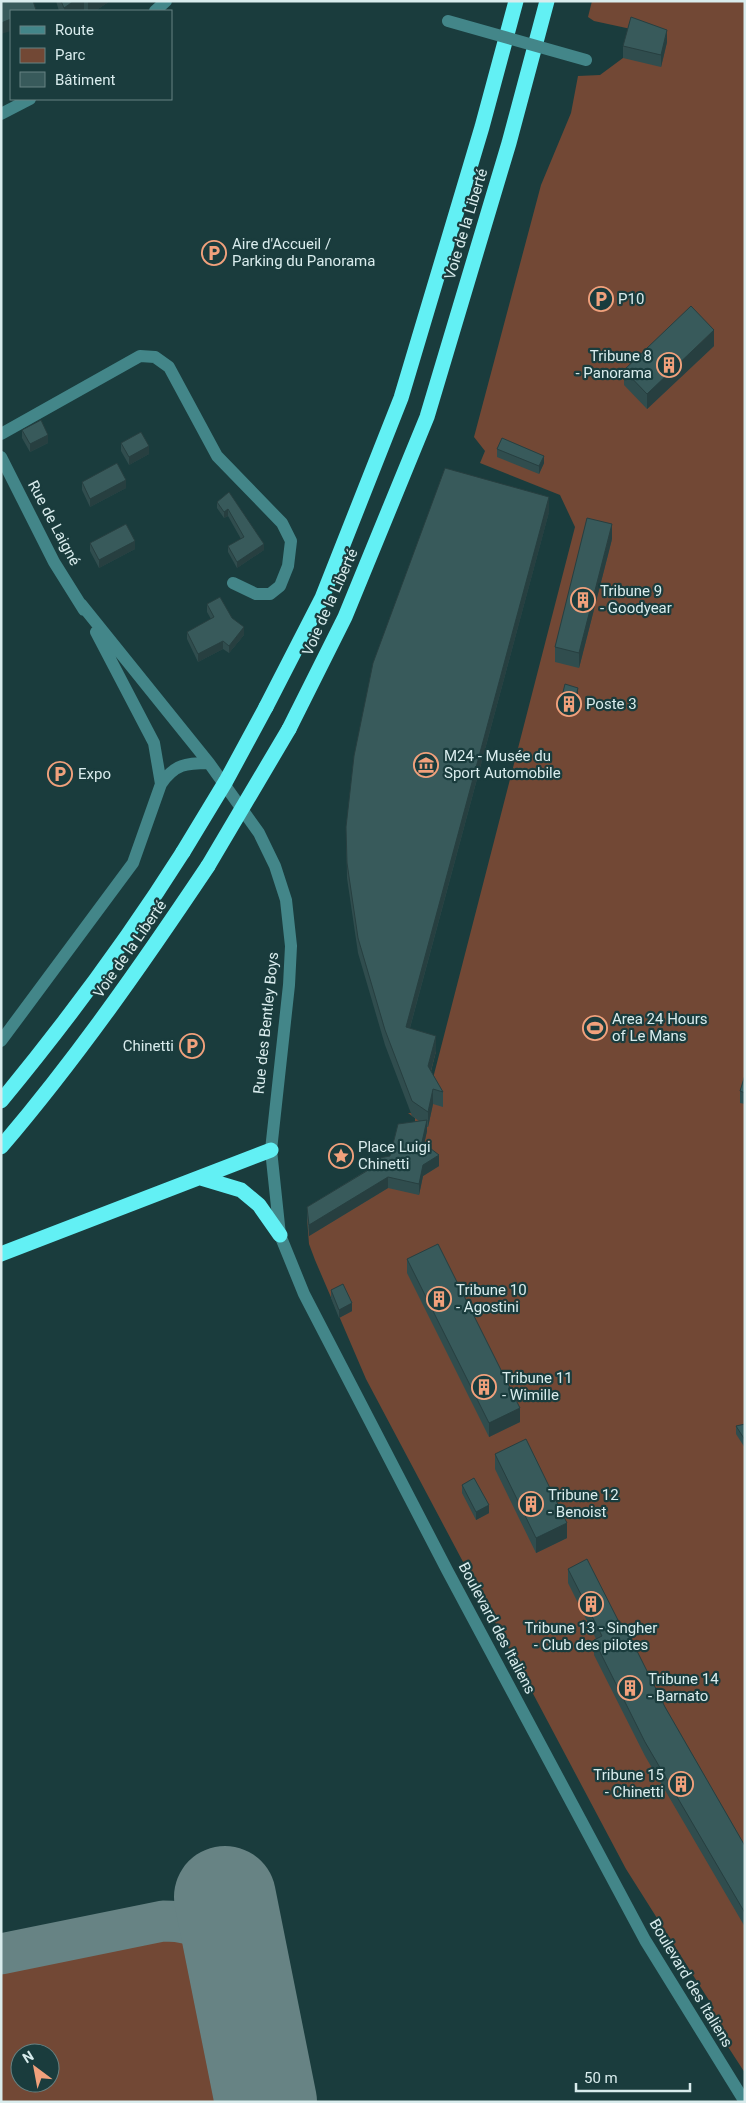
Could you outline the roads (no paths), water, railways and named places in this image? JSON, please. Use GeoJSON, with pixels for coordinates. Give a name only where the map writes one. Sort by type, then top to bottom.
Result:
{"type":"FeatureCollection","features":[{"type":"Feature","properties":{"kind":"highway","name":"Voie de la Liberté"},"geometry":{"type":"LineString","coordinates":[[1,1102],[122,944],[183,852],[226,780],[266,707],[322,598],[401,398],[482,127],[516,1]]}},
{"type":"Feature","properties":{"kind":"highway","name":"Voie de la Liberté"},"geometry":{"type":"LineString","coordinates":[[1,1147],[72,1061],[208,866],[289,729],[345,618],[427,416],[509,143],[547,1]]}},
{"type":"Feature","properties":{"kind":"highway"},"geometry":{"type":"LineString","coordinates":[[1,1254],[202,1178],[270,1150]]}},
{"type":"Feature","properties":{"kind":"highway"},"geometry":{"type":"LineString","coordinates":[[202,1178],[241,1190],[259,1205],[280,1235]]}},
{"type":"Feature","properties":{"kind":"street"},"geometry":{"type":"LineString","coordinates":[[156,10],[166,1]]}},
{"type":"Feature","properties":{"kind":"street"},"geometry":{"type":"LineString","coordinates":[[448,21],[586,60]]}},
{"type":"Feature","properties":{"kind":"street"},"geometry":{"type":"LineString","coordinates":[[1,114],[28,100]]}},
{"type":"Feature","properties":{"kind":"street"},"geometry":{"type":"LineString","coordinates":[[1,434],[140,356],[155,357],[169,367],[217,456],[282,523],[292,541],[288,566],[280,586],[270,594],[256,594],[233,583]]}},
{"type":"Feature","properties":{"kind":"street","name":"Rue de Laigné"},"geometry":{"type":"LineString","coordinates":[[1,457],[54,562],[81,604]]}},
{"type":"Feature","properties":{"kind":"street"},"geometry":{"type":"LineString","coordinates":[[81,604],[154,743],[161,784]]}},
{"type":"Feature","properties":{"kind":"street","name":"Rue des Bentley Boys"},"geometry":{"type":"LineString","coordinates":[[81,604],[209,762],[259,833],[275,866],[286,900],[291,946],[270,1150]]}},
{"type":"Feature","properties":{"kind":"street"},"geometry":{"type":"LineString","coordinates":[[1,1041],[133,863],[161,784],[169,773],[179,766],[209,762]]}},
{"type":"Feature","properties":{"kind":"street","name":"Boulevard des Italiens"},"geometry":{"type":"LineString","coordinates":[[270,1150],[280,1235],[308,1302],[447,1570],[650,1949],[745,2102]]}},
{"type":"Feature","properties":{"kind":"place","name":"Aire d'Accueil / Parking du Panorama"},"geometry":{"type":"Point","coordinates":[214,253]}},
{"type":"Feature","properties":{"kind":"place","name":"P10"},"geometry":{"type":"Point","coordinates":[601,299]}},
{"type":"Feature","properties":{"kind":"place","name":"Tribune 8 - Panorama"},"geometry":{"type":"Point","coordinates":[669,365]}},
{"type":"Feature","properties":{"kind":"place","name":"Tribune 9 - Goodyear"},"geometry":{"type":"Point","coordinates":[583,600]}},
{"type":"Feature","properties":{"kind":"place","name":"Poste 3"},"geometry":{"type":"Point","coordinates":[569,704]}},
{"type":"Feature","properties":{"kind":"place","name":"M24 - Musée du Sport Automobile"},"geometry":{"type":"Point","coordinates":[426,765]}},
{"type":"Feature","properties":{"kind":"place","name":"Expo"},"geometry":{"type":"Point","coordinates":[60,774]}},
{"type":"Feature","properties":{"kind":"place","name":"Area 24 Hours of Le Mans"},"geometry":{"type":"Point","coordinates":[595,1028]}},
{"type":"Feature","properties":{"kind":"place","name":"Chinetti"},"geometry":{"type":"Point","coordinates":[192,1046]}},
{"type":"Feature","properties":{"kind":"place","name":"Place Luigi Chinetti"},"geometry":{"type":"Point","coordinates":[341,1156]}},
{"type":"Feature","properties":{"kind":"place","name":"Tribune 10 - Agostini"},"geometry":{"type":"Point","coordinates":[439,1299]}},
{"type":"Feature","properties":{"kind":"place","name":"Tribune 11 - Wimille"},"geometry":{"type":"Point","coordinates":[484,1387]}},
{"type":"Feature","properties":{"kind":"place","name":"Tribune 12 - Benoist"},"geometry":{"type":"Point","coordinates":[531,1504]}},
{"type":"Feature","properties":{"kind":"place","name":"Tribune 13 - Singher - Club des pilotes"},"geometry":{"type":"Point","coordinates":[591,1604]}},
{"type":"Feature","properties":{"kind":"place","name":"Tribune 14 - Barnato"},"geometry":{"type":"Point","coordinates":[630,1688]}},
{"type":"Feature","properties":{"kind":"place","name":"Tribune 15 - Chinetti"},"geometry":{"type":"Point","coordinates":[681,1784]}}]}
